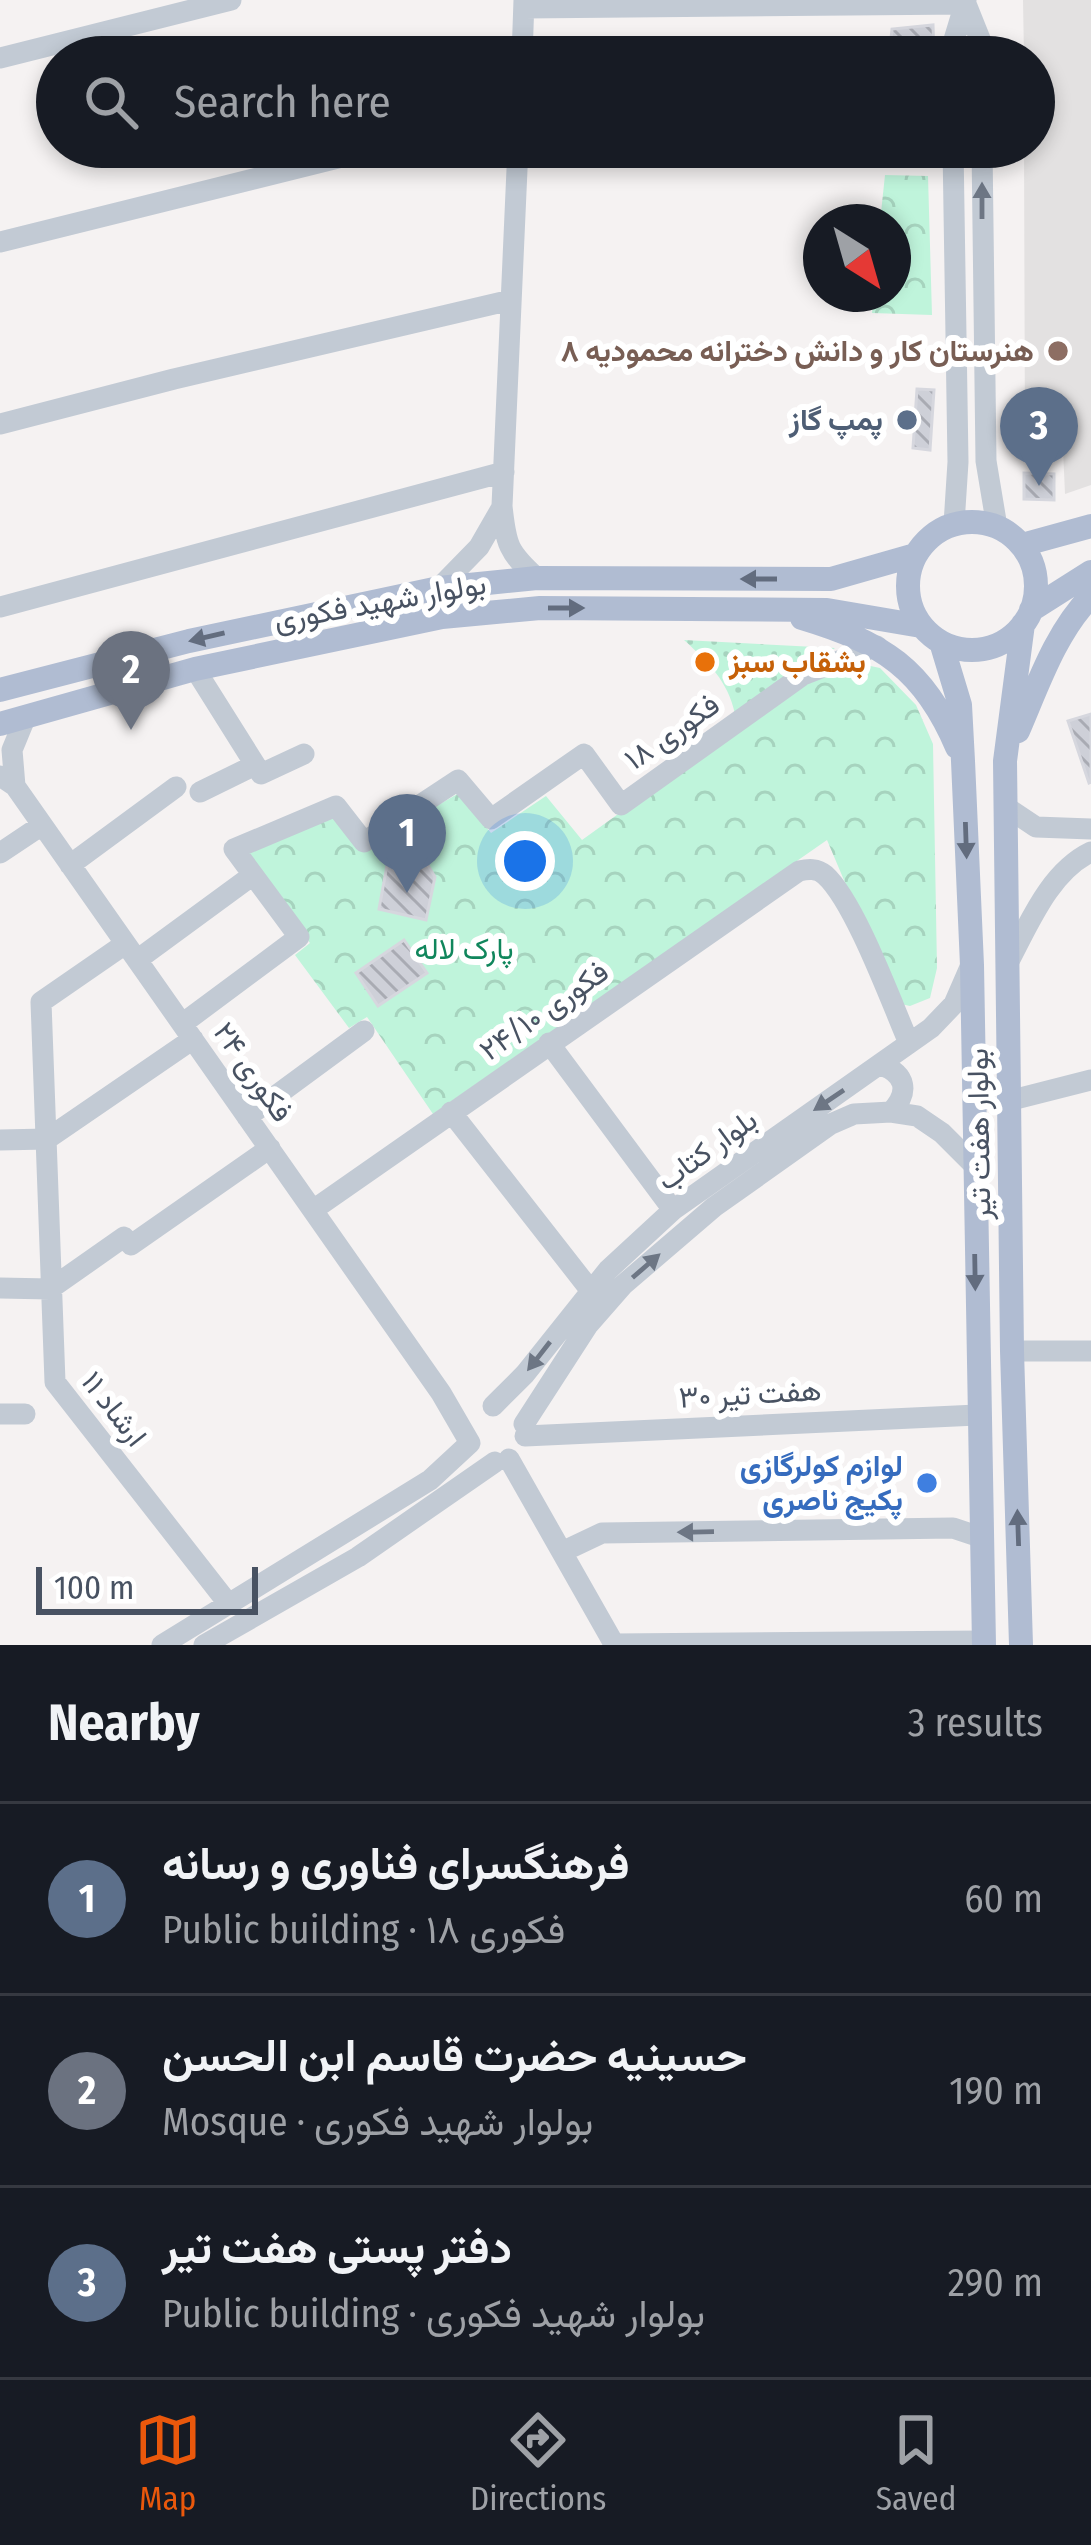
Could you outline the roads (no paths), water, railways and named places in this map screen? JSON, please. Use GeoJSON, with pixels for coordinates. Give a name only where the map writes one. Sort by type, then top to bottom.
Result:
{"type":"FeatureCollection","features":[{"type":"Feature","properties":{"kind":"main road"},"geometry":{"type":"LineString","coordinates":[[1027,617],[1035,577],[1022,545],[997,527],[954,524],[938,531],[915,556],[908,592],[931,634],[977,650],[995,646],[1091,572]]}},
{"type":"Feature","properties":{"kind":"main road"},"geometry":{"type":"LineString","coordinates":[[1022,545],[1091,526]]}},
{"type":"Feature","properties":{"kind":"main road","name":"بولوار شهید فکوری"},"geometry":{"type":"LineString","coordinates":[[0,690],[189,641],[439,588],[537,578],[831,579],[915,556]]}},
{"type":"Feature","properties":{"kind":"main road"},"geometry":{"type":"LineString","coordinates":[[826,610],[842,596],[831,579]]}},
{"type":"Feature","properties":{"kind":"main road"},"geometry":{"type":"LineString","coordinates":[[1004,761],[1058,640],[1091,596]]}},
{"type":"Feature","properties":{"kind":"main road","name":"بولوار شهید فکوری"},"geometry":{"type":"LineString","coordinates":[[0,724],[195,669],[442,616],[540,608],[826,610],[931,634]]}},
{"type":"Feature","properties":{"kind":"main road"},"geometry":{"type":"LineString","coordinates":[[771,609],[877,646],[903,664],[944,718],[963,761]]}},
{"type":"Feature","properties":{"kind":"main road","name":"بولوار هفت تیر"},"geometry":{"type":"LineString","coordinates":[[1021,1645],[1004,761],[1027,617]]}},
{"type":"Feature","properties":{"kind":"main road","name":"بولوار هفت تیر"},"geometry":{"type":"LineString","coordinates":[[931,634],[960,705],[963,761],[972,965],[984,1643]]}},
{"type":"Feature","properties":{"kind":"street"},"geometry":{"type":"LineString","coordinates":[[83,36],[231,0]]}},
{"type":"Feature","properties":{"kind":"street"},"geometry":{"type":"LineString","coordinates":[[522,36],[524,4],[966,2]]}},
{"type":"Feature","properties":{"kind":"street"},"geometry":{"type":"LineString","coordinates":[[955,36],[966,2]]}},
{"type":"Feature","properties":{"kind":"street"},"geometry":{"type":"LineString","coordinates":[[966,2],[979,36]]}},
{"type":"Feature","properties":{"kind":"street"},"geometry":{"type":"LineString","coordinates":[[0,58],[36,48]]}},
{"type":"Feature","properties":{"kind":"street"},"geometry":{"type":"LineString","coordinates":[[0,242],[296,168]]}},
{"type":"Feature","properties":{"kind":"street"},"geometry":{"type":"LineString","coordinates":[[517,168],[502,506],[506,542],[513,556],[537,578]]}},
{"type":"Feature","properties":{"kind":"street"},"geometry":{"type":"LineString","coordinates":[[953,168],[958,462],[954,524]]}},
{"type":"Feature","properties":{"kind":"street"},"geometry":{"type":"LineString","coordinates":[[982,168],[986,461],[997,527]]}},
{"type":"Feature","properties":{"kind":"street"},"geometry":{"type":"LineString","coordinates":[[954,250],[981,251]]}},
{"type":"Feature","properties":{"kind":"street"},"geometry":{"type":"LineString","coordinates":[[0,424],[511,300]]}},
{"type":"Feature","properties":{"kind":"street"},"geometry":{"type":"LineString","coordinates":[[0,607],[504,472]]}},
{"type":"Feature","properties":{"kind":"street"},"geometry":{"type":"LineString","coordinates":[[439,588],[479,547],[502,506]]}},
{"type":"Feature","properties":{"kind":"street","name":"فکوری ١٨"},"geometry":{"type":"LineString","coordinates":[[253,874],[234,849],[336,806],[364,842],[458,780],[490,819],[584,754],[620,805],[803,675],[877,646]]}},
{"type":"Feature","properties":{"kind":"street"},"geometry":{"type":"LineString","coordinates":[[195,669],[258,769]]}},
{"type":"Feature","properties":{"kind":"street"},"geometry":{"type":"LineString","coordinates":[[7,781],[12,750],[26,716]]}},
{"type":"Feature","properties":{"kind":"street"},"geometry":{"type":"LineString","coordinates":[[200,792],[304,754]]}},
{"type":"Feature","properties":{"kind":"street","name":"فکوری ۲۴"},"geometry":{"type":"LineString","coordinates":[[7,781],[270,1148],[441,1393],[470,1443]]}},
{"type":"Feature","properties":{"kind":"street"},"geometry":{"type":"LineString","coordinates":[[70,865],[176,787]]}},
{"type":"Feature","properties":{"kind":"street"},"geometry":{"type":"LineString","coordinates":[[1006,808],[1036,827],[1091,829]]}},
{"type":"Feature","properties":{"kind":"street"},"geometry":{"type":"LineString","coordinates":[[0,853],[42,825]]}},
{"type":"Feature","properties":{"kind":"street"},"geometry":{"type":"LineString","coordinates":[[1006,966],[1036,912],[1087,856],[1064,847],[1066,831]]}},
{"type":"Feature","properties":{"kind":"street","name":"فکوری ۲۴/۱۰"},"geometry":{"type":"LineString","coordinates":[[313,1210],[799,871],[813,869],[825,875],[845,904],[909,1043]]}},
{"type":"Feature","properties":{"kind":"street"},"geometry":{"type":"LineString","coordinates":[[0,1140],[47,1139],[187,1032],[299,938],[253,874],[131,952]]}},
{"type":"Feature","properties":{"kind":"street","name":"ارشاد ۱۱"},"geometry":{"type":"LineString","coordinates":[[131,952],[41,1003],[56,1382],[227,1602]]}},
{"type":"Feature","properties":{"kind":"street","name":"بلوار کتاب"},"geometry":{"type":"LineString","coordinates":[[486,1408],[525,1374],[608,1270],[674,1210],[909,1043],[954,1004],[972,965]]}},
{"type":"Feature","properties":{"kind":"street"},"geometry":{"type":"LineString","coordinates":[[248,1117],[364,1030]]}},
{"type":"Feature","properties":{"kind":"street"},"geometry":{"type":"LineString","coordinates":[[549,1043],[674,1210]]}},
{"type":"Feature","properties":{"kind":"street"},"geometry":{"type":"LineString","coordinates":[[880,1065],[896,1070],[904,1084],[903,1100],[891,1112]]}},
{"type":"Feature","properties":{"kind":"street"},"geometry":{"type":"LineString","coordinates":[[1008,1101],[1091,1080]]}},
{"type":"Feature","properties":{"kind":"street"},"geometry":{"type":"LineString","coordinates":[[452,1112],[591,1292]]}},
{"type":"Feature","properties":{"kind":"street"},"geometry":{"type":"LineString","coordinates":[[891,1112],[917,1116],[974,1164]]}},
{"type":"Feature","properties":{"kind":"street","name":"بلوار کتاب"},"geometry":{"type":"LineString","coordinates":[[524,1430],[588,1325],[623,1285],[714,1207],[831,1124],[854,1114],[891,1112]]}},
{"type":"Feature","properties":{"kind":"street"},"geometry":{"type":"LineString","coordinates":[[0,1288],[50,1289],[270,1148]]}},
{"type":"Feature","properties":{"kind":"street"},"geometry":{"type":"LineString","coordinates":[[1012,1351],[1091,1351]]}},
{"type":"Feature","properties":{"kind":"street"},"geometry":{"type":"LineString","coordinates":[[204,1645],[358,1557],[523,1445],[524,1430],[517,1413],[441,1393]]}},
{"type":"Feature","properties":{"kind":"street"},"geometry":{"type":"LineString","coordinates":[[486,1408],[471,1421],[470,1443],[475,1453],[502,1461],[564,1551],[614,1644],[984,1643]]}},
{"type":"Feature","properties":{"kind":"street"},"geometry":{"type":"LineString","coordinates":[[0,1414],[25,1414]]}},
{"type":"Feature","properties":{"kind":"street","name":"هفت تیر ۳۰"},"geometry":{"type":"LineString","coordinates":[[524,1430],[977,1415]]}},
{"type":"Feature","properties":{"kind":"street"},"geometry":{"type":"LineString","coordinates":[[162,1645],[395,1503],[430,1480],[470,1443]]}},
{"type":"Feature","properties":{"kind":"street"},"geometry":{"type":"LineString","coordinates":[[564,1551],[602,1533],[953,1528],[980,1537]]}},
{"type":"Feature","properties":{"kind":"place","name":"هنرستان کار و دانش دخترانه محمودیه ۸"},"geometry":{"type":"Point","coordinates":[1058,351]}},
{"type":"Feature","properties":{"kind":"place","name":"پمپ گاز"},"geometry":{"type":"Point","coordinates":[907,420]}},
{"type":"Feature","properties":{"kind":"place","name":"دفتر پستی هفت تیر"},"geometry":{"type":"Point","coordinates":[1039,486]}},
{"type":"Feature","properties":{"kind":"place","name":"بشقاب سبز"},"geometry":{"type":"Point","coordinates":[705,662]}},
{"type":"Feature","properties":{"kind":"place","name":"حسینیه حضرت قاسم ابن الحسن"},"geometry":{"type":"Point","coordinates":[131,730]}},
{"type":"Feature","properties":{"kind":"place","name":"فرهنگسرای فناوری و رسانه"},"geometry":{"type":"Point","coordinates":[407,893]}},
{"type":"Feature","properties":{"kind":"place","name":"لوازم کولرگازی پکیج ناصری"},"geometry":{"type":"Point","coordinates":[927,1483]}},
{"type":"Feature","properties":{"kind":"park label","name":"پارک لاله"},"geometry":{"type":"Point","coordinates":[464,949]}}]}
